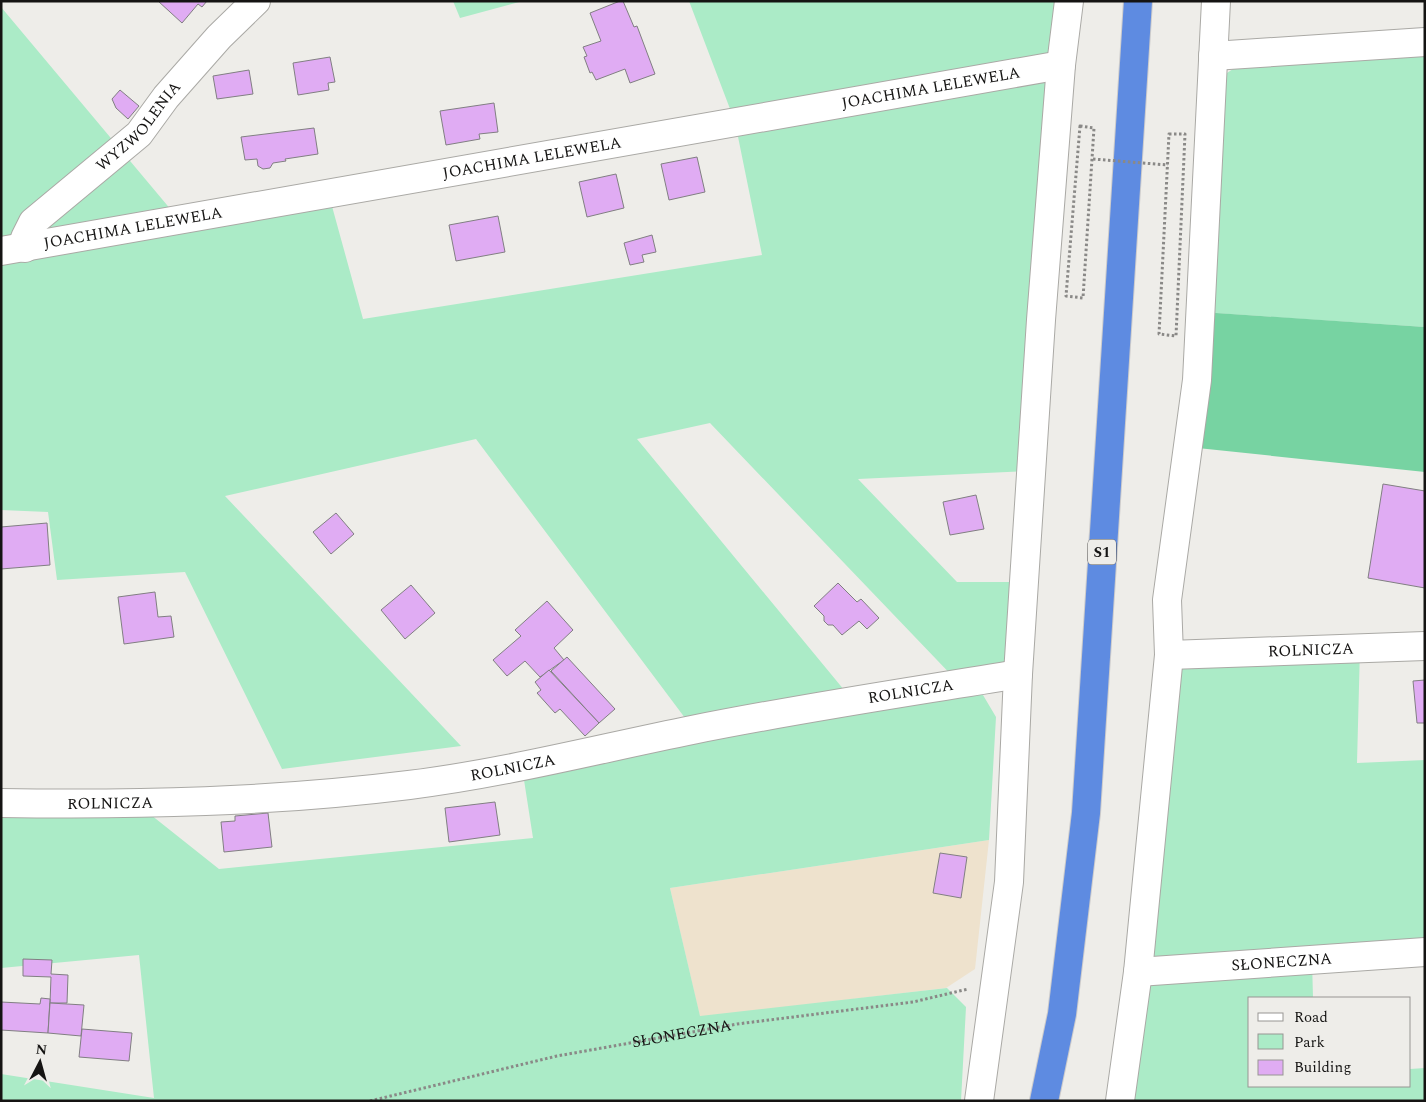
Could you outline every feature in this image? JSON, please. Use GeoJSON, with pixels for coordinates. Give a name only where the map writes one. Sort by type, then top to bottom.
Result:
{"type":"FeatureCollection","features":[{"type":"Feature","properties":{"kind":"highway","name":"S1"},"geometry":{"type":"LineString","coordinates":[[1044,1101],[1062,1014],[1086,813],[1138,1]]}},
{"type":"Feature","properties":{"kind":"street","name":"WYZWOLENIA"},"geometry":{"type":"LineString","coordinates":[[13,250],[25,238],[33,222],[139,134],[166,97],[220,37],[256,1]]}},
{"type":"Feature","properties":{"kind":"street"},"geometry":{"type":"LineString","coordinates":[[979,1101],[1009,882],[1018,674],[1041,320],[1061,65],[1069,1]]}},
{"type":"Feature","properties":{"kind":"street"},"geometry":{"type":"LineString","coordinates":[[1120,1101],[1138,972],[1168,655],[1167,600],[1197,380],[1216,1]]}},
{"type":"Feature","properties":{"kind":"street"},"geometry":{"type":"LineString","coordinates":[[1213,56],[1425,42]]}},
{"type":"Feature","properties":{"kind":"street","name":"JOACHIMA LELEWELA"},"geometry":{"type":"LineString","coordinates":[[13,250],[1061,65]]}},
{"type":"Feature","properties":{"kind":"street","name":"ROLNICZA"},"geometry":{"type":"LineString","coordinates":[[1168,655],[1425,646]]}},
{"type":"Feature","properties":{"kind":"street","name":"ROLNICZA"},"geometry":{"type":"LineString","coordinates":[[1,803],[115,805],[289,798],[410,785],[522,767],[694,730],[1018,674]]}},
{"type":"Feature","properties":{"kind":"street","name":"SŁONECZNA"},"geometry":{"type":"LineString","coordinates":[[1138,972],[1425,952]]}},
{"type":"Feature","properties":{"kind":"path"},"geometry":{"type":"LineString","coordinates":[[1080,126],[1094,128],[1093,158],[1083,298],[1066,296],[1080,126]]}},
{"type":"Feature","properties":{"kind":"path"},"geometry":{"type":"LineString","coordinates":[[1169,134],[1185,134],[1176,336],[1159,334],[1168,165],[1169,134]]}},
{"type":"Feature","properties":{"kind":"path"},"geometry":{"type":"LineString","coordinates":[[1093,158],[1168,165]]}},
{"type":"Feature","properties":{"kind":"path","name":"SŁONECZNA"},"geometry":{"type":"LineString","coordinates":[[370,1101],[557,1056],[737,1024],[912,1002],[995,982]]}},
{"type":"Feature","properties":{"kind":"shaded area"},"geometry":{"type":"Polygon","coordinates":[[[989,840],[975,969],[946,988],[700,1017],[670,888],[989,840]]]}},
{"type":"Feature","properties":{"kind":"green space"},"geometry":{"type":"Polygon","coordinates":[[[453,1],[523,1],[460,18],[453,1]]]}},
{"type":"Feature","properties":{"kind":"green space"},"geometry":{"type":"Polygon","coordinates":[[[689,1],[1069,1],[1031,471],[858,479],[957,582],[1024,582],[1018,674],[980,690],[996,717],[989,840],[670,888],[700,1016],[947,988],[966,1007],[961,1101],[1,1101],[1,1074],[154,1098],[139,955],[1,968],[1,811],[146,811],[219,869],[533,838],[522,767],[694,730],[476,439],[225,496],[461,746],[282,769],[185,572],[57,580],[48,512],[1,510],[1,7],[172,211],[330,199],[363,319],[762,255],[735,122],[689,1]],[[710,423],[637,439],[854,702],[959,683],[710,423]]]}},
{"type":"Feature","properties":{"kind":"green space"},"geometry":{"type":"Polygon","coordinates":[[[1425,54],[1425,327],[1214,313],[1224,75],[1236,67],[1425,54]]]}},
{"type":"Feature","properties":{"kind":"green space"},"geometry":{"type":"Polygon","coordinates":[[[1201,312],[1425,327],[1425,472],[1188,447],[1201,312]]]}},
{"type":"Feature","properties":{"kind":"green space"},"geometry":{"type":"Polygon","coordinates":[[[1360,648],[1357,763],[1425,760],[1425,952],[1312,960],[1313,997],[1248,997],[1248,1087],[1411,1087],[1411,1069],[1425,1068],[1425,1101],[1120,1101],[1169,655],[1360,648]]]}},
{"type":"Feature","properties":{"kind":"building"},"geometry":{"type":"Polygon","coordinates":[[[158,1],[207,1],[202,7],[198,4],[182,23],[158,1]]]}},
{"type":"Feature","properties":{"kind":"building"},"geometry":{"type":"Polygon","coordinates":[[[623,1],[634,27],[637,26],[655,74],[630,83],[625,69],[596,80],[592,72],[590,73],[584,57],[587,56],[583,47],[601,41],[590,13],[623,1]]]}},
{"type":"Feature","properties":{"kind":"building"},"geometry":{"type":"Polygon","coordinates":[[[330,57],[335,82],[328,83],[329,90],[298,95],[293,63],[330,57]]]}},
{"type":"Feature","properties":{"kind":"building"},"geometry":{"type":"Polygon","coordinates":[[[249,70],[253,94],[217,99],[213,76],[249,70]]]}},
{"type":"Feature","properties":{"kind":"building"},"geometry":{"type":"Polygon","coordinates":[[[120,90],[139,106],[128,119],[116,108],[112,99],[120,90]]]}},
{"type":"Feature","properties":{"kind":"building"},"geometry":{"type":"Polygon","coordinates":[[[494,103],[498,132],[479,134],[480,139],[446,145],[440,111],[494,103]]]}},
{"type":"Feature","properties":{"kind":"building"},"geometry":{"type":"Polygon","coordinates":[[[314,128],[318,154],[285,159],[286,161],[273,163],[270,168],[263,169],[258,166],[257,159],[245,160],[241,137],[314,128]]]}},
{"type":"Feature","properties":{"kind":"building"},"geometry":{"type":"Polygon","coordinates":[[[697,157],[705,192],[669,200],[661,164],[697,157]]]}},
{"type":"Feature","properties":{"kind":"building"},"geometry":{"type":"Polygon","coordinates":[[[616,174],[624,208],[587,217],[579,182],[616,174]]]}},
{"type":"Feature","properties":{"kind":"building"},"geometry":{"type":"Polygon","coordinates":[[[498,216],[505,252],[456,261],[449,225],[498,216]]]}},
{"type":"Feature","properties":{"kind":"building"},"geometry":{"type":"Polygon","coordinates":[[[652,235],[656,252],[642,255],[644,262],[630,265],[624,243],[652,235]]]}},
{"type":"Feature","properties":{"kind":"building"},"geometry":{"type":"Polygon","coordinates":[[[1383,484],[1425,491],[1425,588],[1368,578],[1383,484]]]}},
{"type":"Feature","properties":{"kind":"building"},"geometry":{"type":"Polygon","coordinates":[[[976,495],[984,529],[950,535],[943,502],[976,495]]]}},
{"type":"Feature","properties":{"kind":"building"},"geometry":{"type":"Polygon","coordinates":[[[336,513],[354,534],[331,554],[313,532],[336,513]]]}},
{"type":"Feature","properties":{"kind":"building"},"geometry":{"type":"Polygon","coordinates":[[[47,523],[50,565],[1,569],[1,527],[47,523]]]}},
{"type":"Feature","properties":{"kind":"building"},"geometry":{"type":"Polygon","coordinates":[[[838,583],[857,602],[861,599],[879,618],[867,629],[859,621],[842,635],[833,625],[828,625],[824,621],[824,616],[814,606],[838,583]]]}},
{"type":"Feature","properties":{"kind":"building"},"geometry":{"type":"Polygon","coordinates":[[[411,585],[435,613],[405,639],[381,610],[411,585]]]}},
{"type":"Feature","properties":{"kind":"building"},"geometry":{"type":"Polygon","coordinates":[[[155,592],[158,617],[171,616],[174,637],[124,644],[118,597],[155,592]]]}},
{"type":"Feature","properties":{"kind":"building"},"geometry":{"type":"Polygon","coordinates":[[[547,601],[573,630],[554,648],[564,660],[540,677],[525,661],[507,676],[493,660],[521,636],[515,630],[547,601]]]}},
{"type":"Feature","properties":{"kind":"building"},"geometry":{"type":"Polygon","coordinates":[[[567,657],[615,709],[599,723],[551,671],[567,657]]]}},
{"type":"Feature","properties":{"kind":"building"},"geometry":{"type":"Polygon","coordinates":[[[549,670],[599,723],[585,736],[560,709],[555,713],[537,693],[541,690],[535,682],[549,670]]]}},
{"type":"Feature","properties":{"kind":"building"},"geometry":{"type":"Polygon","coordinates":[[[1425,680],[1425,723],[1417,723],[1413,681],[1425,680]]]}},
{"type":"Feature","properties":{"kind":"building"},"geometry":{"type":"Polygon","coordinates":[[[495,802],[500,835],[449,842],[445,808],[495,802]]]}},
{"type":"Feature","properties":{"kind":"building"},"geometry":{"type":"Polygon","coordinates":[[[268,813],[272,847],[224,852],[221,822],[235,821],[235,816],[268,813]]]}},
{"type":"Feature","properties":{"kind":"building"},"geometry":{"type":"Polygon","coordinates":[[[940,853],[967,857],[961,898],[933,893],[940,853]]]}},
{"type":"Feature","properties":{"kind":"building"},"geometry":{"type":"Polygon","coordinates":[[[23,959],[52,960],[51,974],[68,975],[67,1003],[50,1003],[51,977],[23,976],[23,959]]]}},
{"type":"Feature","properties":{"kind":"building"},"geometry":{"type":"Polygon","coordinates":[[[41,998],[50,999],[48,1033],[1,1030],[1,1002],[40,1004],[41,998]]]}},
{"type":"Feature","properties":{"kind":"building"},"geometry":{"type":"Polygon","coordinates":[[[50,1003],[84,1005],[81,1036],[48,1033],[50,1003]]]}},
{"type":"Feature","properties":{"kind":"building"},"geometry":{"type":"Polygon","coordinates":[[[82,1029],[132,1033],[129,1061],[79,1057],[82,1029]]]}}]}
